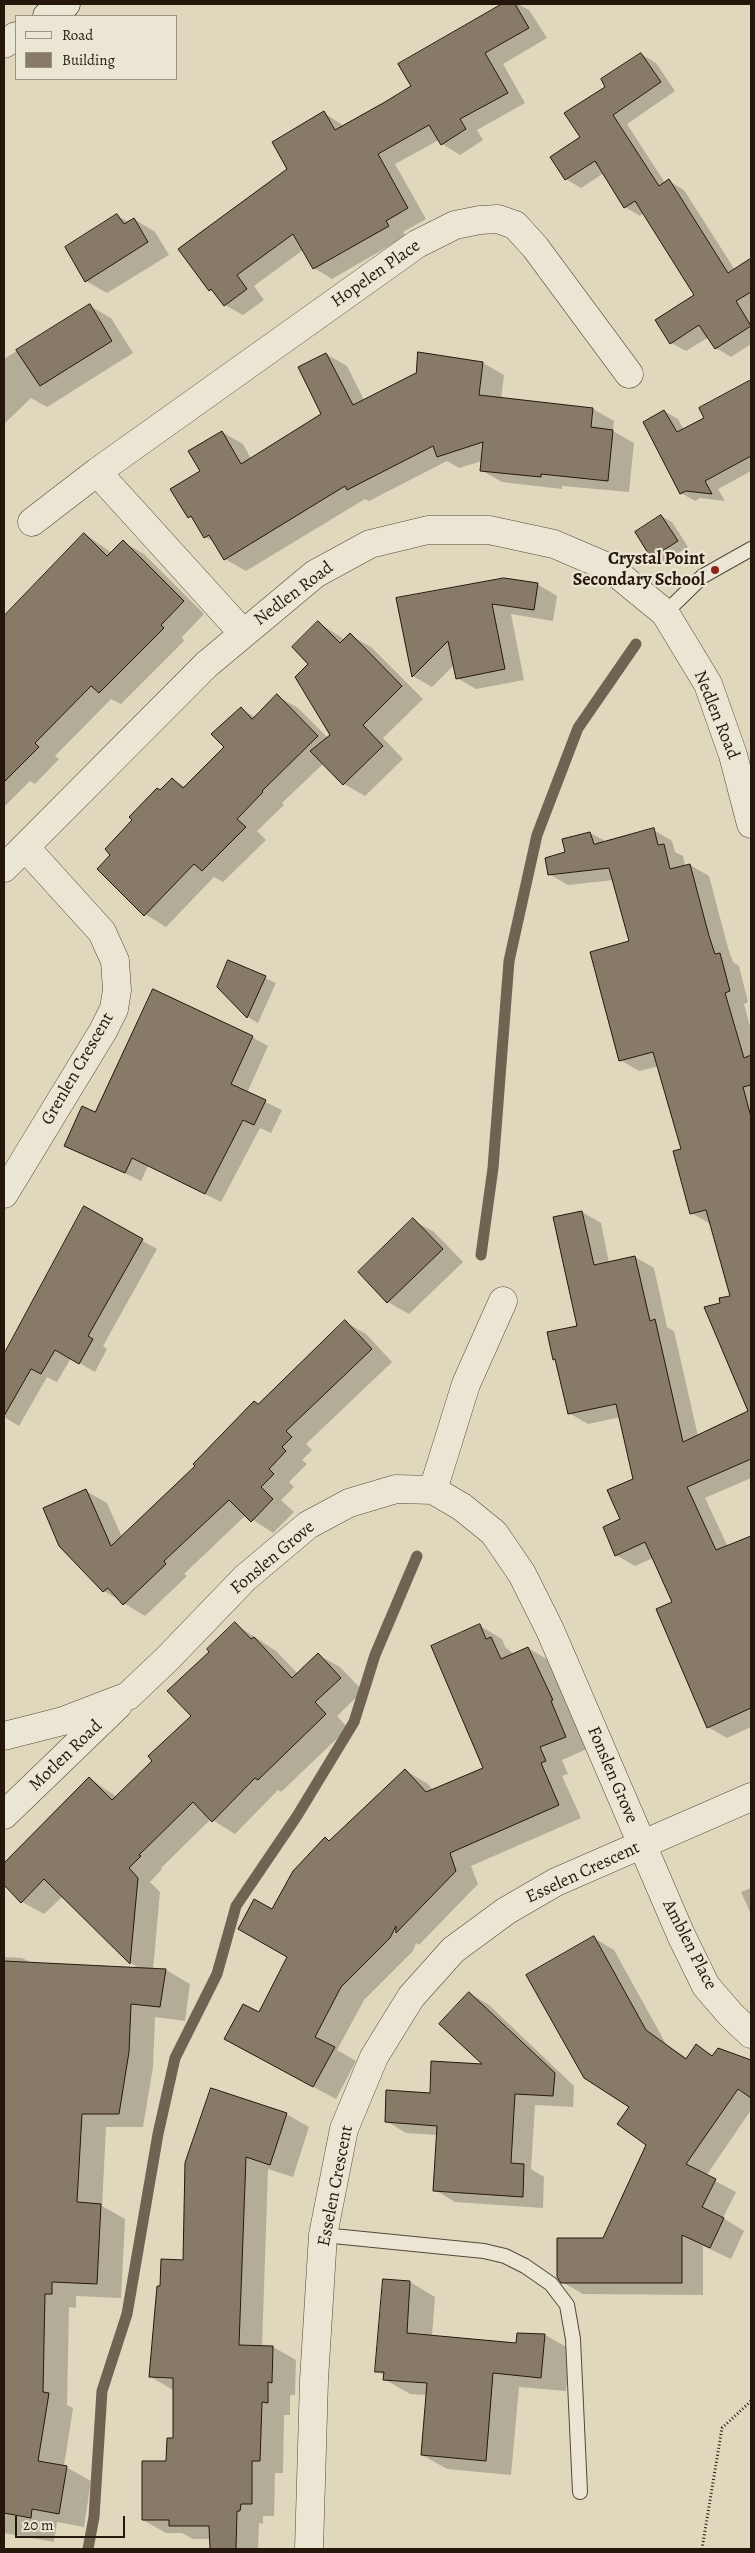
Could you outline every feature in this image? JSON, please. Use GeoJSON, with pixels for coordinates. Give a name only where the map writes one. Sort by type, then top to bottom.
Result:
{"type":"FeatureCollection","features":[{"type":"Feature","properties":{"kind":"street"},"geometry":{"type":"LineString","coordinates":[[49,15],[66,4]]}},
{"type":"Feature","properties":{"kind":"street"},"geometry":{"type":"LineString","coordinates":[[4,44],[15,37]]}},
{"type":"Feature","properties":{"kind":"street","name":"Hopelen Place"},"geometry":{"type":"LineString","coordinates":[[32,522],[97,472],[417,244],[455,226],[480,220],[498,219],[515,225],[535,247],[629,374]]}},
{"type":"Feature","properties":{"kind":"street"},"geometry":{"type":"LineString","coordinates":[[97,472],[243,633]]}},
{"type":"Feature","properties":{"kind":"street","name":"Nedlen Road"},"geometry":{"type":"LineString","coordinates":[[4,868],[206,665],[243,633],[323,570],[370,544],[428,530],[490,530],[554,544],[610,568],[665,613],[708,684],[733,756],[751,824]]}},
{"type":"Feature","properties":{"kind":"street","name":"Grenlen Crescent"},"geometry":{"type":"LineString","coordinates":[[4,1194],[103,1031],[114,1009],[117,990],[115,961],[102,932],[25,847]]}},
{"type":"Feature","properties":{"kind":"street"},"geometry":{"type":"LineString","coordinates":[[433,1490],[466,1384],[503,1301]]}},
{"type":"Feature","properties":{"kind":"street","name":"Fonslen Grove"},"geometry":{"type":"LineString","coordinates":[[4,1736],[63,1721],[128,1696],[167,1659],[245,1578],[308,1525],[349,1503],[396,1489],[433,1490],[462,1507],[494,1533],[522,1574],[550,1630],[642,1845]]}},
{"type":"Feature","properties":{"kind":"street","name":"Motlen Road"},"geometry":{"type":"LineString","coordinates":[[4,1815],[128,1696]]}},
{"type":"Feature","properties":{"kind":"street","name":"Esselen Crescent"},"geometry":{"type":"LineString","coordinates":[[308,2549],[314,2380],[323,2236],[344,2129],[374,2057],[411,1997],[453,1950],[506,1911],[556,1882],[751,1797]]}},
{"type":"Feature","properties":{"kind":"street","name":"Amblen Place"},"geometry":{"type":"LineString","coordinates":[[642,1845],[706,1986],[731,2015],[751,2034]]}},
{"type":"Feature","properties":{"kind":"lane"},"geometry":{"type":"LineString","coordinates":[[665,613],[703,576],[751,549]]}},
{"type":"Feature","properties":{"kind":"lane"},"geometry":{"type":"LineString","coordinates":[[323,2236],[484,2251],[505,2256],[552,2284],[567,2305],[573,2339],[580,2492]]}},
{"type":"Feature","properties":{"kind":"path"},"geometry":{"type":"LineString","coordinates":[[702,2549],[722,2428],[751,2401]]}},
{"type":"Feature","properties":{"kind":"building"},"geometry":{"type":"Polygon","coordinates":[[[502,4],[515,4],[529,28],[485,53],[508,93],[460,119],[466,129],[441,145],[429,125],[378,154],[408,208],[386,221],[389,226],[313,269],[293,234],[237,275],[247,289],[224,306],[211,289],[209,291],[178,249],[287,169],[272,142],[324,111],[335,130],[385,102],[411,86],[398,64],[502,4]]]}},
{"type":"Feature","properties":{"kind":"building"},"geometry":{"type":"Polygon","coordinates":[[[641,53],[661,82],[613,115],[659,186],[669,179],[728,273],[751,258],[751,292],[736,301],[751,326],[715,349],[699,325],[670,344],[655,320],[694,295],[635,201],[624,208],[595,161],[565,180],[550,157],[580,137],[564,113],[605,87],[601,79],[641,53]]]}},
{"type":"Feature","properties":{"kind":"building"},"geometry":{"type":"Polygon","coordinates":[[[117,214],[124,224],[134,218],[148,242],[85,282],[65,247],[117,214]]]}},
{"type":"Feature","properties":{"kind":"building"},"geometry":{"type":"Polygon","coordinates":[[[90,304],[112,341],[40,386],[16,350],[90,304]]]}},
{"type":"Feature","properties":{"kind":"building"},"geometry":{"type":"Polygon","coordinates":[[[418,352],[483,362],[479,395],[593,408],[591,427],[613,430],[608,481],[541,474],[541,477],[480,471],[483,442],[437,457],[433,446],[347,490],[345,486],[224,560],[209,535],[204,538],[191,516],[188,518],[170,489],[200,471],[188,451],[222,431],[241,464],[321,414],[298,367],[326,353],[353,405],[416,373],[418,352]]]}},
{"type":"Feature","properties":{"kind":"building"},"geometry":{"type":"Polygon","coordinates":[[[751,380],[751,456],[705,481],[712,494],[686,491],[680,494],[643,422],[664,410],[677,432],[704,418],[699,408],[751,380]]]}},
{"type":"Feature","properties":{"kind":"building"},"geometry":{"type":"Polygon","coordinates":[[[661,515],[678,541],[651,558],[635,532],[661,515]]]}},
{"type":"Feature","properties":{"kind":"building"},"geometry":{"type":"Polygon","coordinates":[[[84,533],[107,556],[123,540],[184,601],[161,625],[164,628],[99,693],[91,686],[35,743],[39,747],[4,782],[4,616],[84,533]]]}},
{"type":"Feature","properties":{"kind":"building"},"geometry":{"type":"Polygon","coordinates":[[[504,578],[538,583],[534,610],[492,604],[505,669],[456,679],[448,641],[412,677],[396,598],[504,578]]]}},
{"type":"Feature","properties":{"kind":"building"},"geometry":{"type":"Polygon","coordinates":[[[318,621],[340,643],[350,633],[402,686],[363,725],[383,746],[343,785],[310,751],[330,735],[295,677],[308,664],[292,647],[318,621]]]}},
{"type":"Feature","properties":{"kind":"building"},"geometry":{"type":"Polygon","coordinates":[[[277,694],[318,736],[262,791],[237,819],[246,827],[202,871],[194,864],[144,916],[97,869],[110,855],[105,849],[132,820],[129,817],[157,788],[160,790],[172,778],[183,788],[224,747],[211,734],[241,707],[252,719],[277,694]]]}},
{"type":"Feature","properties":{"kind":"building"},"geometry":{"type":"Polygon","coordinates":[[[654,828],[658,845],[664,844],[670,869],[690,864],[715,954],[720,953],[730,991],[725,993],[744,1058],[751,1055],[751,1085],[743,1087],[751,1117],[751,1459],[687,1487],[716,1550],[751,1536],[751,1708],[707,1728],[656,1609],[672,1602],[645,1542],[615,1556],[603,1527],[620,1519],[607,1490],[633,1479],[616,1404],[568,1414],[547,1332],[577,1326],[553,1217],[582,1211],[594,1265],[635,1256],[650,1321],[655,1319],[683,1442],[748,1411],[704,1307],[720,1303],[719,1298],[730,1296],[706,1210],[690,1214],[673,1151],[681,1149],[653,1052],[619,1061],[590,952],[629,941],[609,868],[548,875],[545,858],[565,852],[562,839],[590,832],[594,844],[654,828]]]}},
{"type":"Feature","properties":{"kind":"building"},"geometry":{"type":"Polygon","coordinates":[[[228,960],[266,976],[247,1018],[217,987],[228,960]]]}},
{"type":"Feature","properties":{"kind":"building"},"geometry":{"type":"Polygon","coordinates":[[[153,989],[253,1036],[231,1084],[266,1100],[254,1125],[243,1120],[205,1194],[132,1158],[125,1173],[64,1146],[82,1106],[95,1112],[153,989]]]}},
{"type":"Feature","properties":{"kind":"building"},"geometry":{"type":"Polygon","coordinates":[[[84,1206],[143,1239],[88,1336],[93,1339],[79,1364],[55,1350],[41,1374],[31,1369],[4,1416],[4,1354],[84,1206]]]}},
{"type":"Feature","properties":{"kind":"building"},"geometry":{"type":"Polygon","coordinates":[[[413,1218],[443,1249],[387,1303],[358,1272],[413,1218]]]}},
{"type":"Feature","properties":{"kind":"building"},"geometry":{"type":"Polygon","coordinates":[[[345,1320],[372,1349],[286,1431],[292,1437],[282,1447],[286,1451],[269,1469],[274,1474],[261,1487],[273,1499],[251,1522],[229,1500],[164,1561],[166,1564],[123,1605],[108,1588],[103,1592],[59,1546],[43,1508],[86,1489],[111,1546],[195,1466],[193,1464],[254,1401],[258,1404],[345,1320]]]}},
{"type":"Feature","properties":{"kind":"building"},"geometry":{"type":"Polygon","coordinates":[[[235,1622],[251,1639],[254,1637],[292,1678],[318,1653],[341,1678],[315,1702],[326,1714],[258,1780],[255,1778],[212,1822],[193,1802],[139,1855],[141,1856],[129,1868],[138,1878],[130,1964],[44,1879],[21,1903],[4,1885],[4,1863],[89,1777],[112,1800],[152,1761],[148,1756],[191,1716],[167,1691],[209,1652],[207,1649],[235,1622]]]}},
{"type":"Feature","properties":{"kind":"building"},"geometry":{"type":"Polygon","coordinates":[[[480,1624],[486,1639],[491,1637],[501,1659],[528,1647],[553,1700],[551,1701],[566,1737],[540,1747],[546,1761],[541,1763],[559,1805],[450,1853],[456,1871],[396,1933],[396,1926],[390,1938],[341,1987],[315,2037],[335,2047],[313,2087],[224,2039],[243,2004],[259,2012],[287,1957],[238,1929],[254,1899],[272,1909],[293,1871],[325,1837],[329,1841],[405,1769],[426,1792],[483,1768],[431,1646],[480,1624]]]}},
{"type":"Feature","properties":{"kind":"building"},"geometry":{"type":"Polygon","coordinates":[[[594,1936],[646,2030],[686,2059],[696,2044],[712,2056],[718,2048],[751,2060],[751,2098],[738,2089],[686,2164],[716,2179],[702,2207],[724,2218],[710,2248],[682,2235],[682,2283],[561,2283],[557,2277],[557,2238],[603,2238],[646,2145],[617,2124],[629,2107],[584,2078],[526,1975],[594,1936]]]}},
{"type":"Feature","properties":{"kind":"building"},"geometry":{"type":"Polygon","coordinates":[[[4,1961],[166,1969],[160,2007],[131,2004],[129,2052],[119,2114],[82,2114],[77,2202],[101,2204],[97,2284],[52,2282],[52,2294],[45,2294],[43,2392],[49,2393],[38,2461],[67,2466],[59,2514],[32,2509],[31,2518],[4,2513],[4,1961]]]}},
{"type":"Feature","properties":{"kind":"building"},"geometry":{"type":"Polygon","coordinates":[[[469,1992],[555,2073],[553,2096],[515,2094],[511,2163],[524,2164],[523,2197],[433,2191],[437,2126],[385,2122],[386,2090],[430,2093],[431,2061],[482,2064],[439,2024],[469,1992]]]}},
{"type":"Feature","properties":{"kind":"building"},"geometry":{"type":"Polygon","coordinates":[[[211,2088],[287,2113],[270,2165],[246,2157],[239,2345],[273,2346],[272,2383],[268,2382],[268,2403],[262,2402],[260,2461],[252,2461],[252,2504],[241,2504],[240,2511],[237,2511],[236,2549],[210,2549],[209,2526],[169,2526],[169,2520],[142,2520],[142,2461],[166,2461],[167,2438],[173,2438],[173,2378],[149,2377],[157,2286],[160,2286],[161,2259],[183,2260],[185,2163],[211,2088]]]}},
{"type":"Feature","properties":{"kind":"building"},"geometry":{"type":"Polygon","coordinates":[[[383,2279],[410,2281],[407,2333],[516,2343],[517,2333],[545,2334],[541,2378],[493,2373],[486,2461],[421,2455],[427,2383],[383,2380],[384,2372],[375,2372],[383,2279]]]}},
{"type":"Feature","properties":{"kind":"waterway"},"geometry":{"type":"LineString","coordinates":[[481,1255],[493,1168],[509,961],[537,835],[578,728],[636,644]]}},
{"type":"Feature","properties":{"kind":"waterway"},"geometry":{"type":"LineString","coordinates":[[88,2549],[94,2517],[102,2391],[127,2314],[158,2134],[175,2058],[217,1974],[236,1906],[297,1816],[354,1722],[375,1655],[417,1556]]}},
{"type":"Feature","properties":{"kind":"place","name":"Crystal Point Secondary School"},"geometry":{"type":"Point","coordinates":[715,570]}}]}
